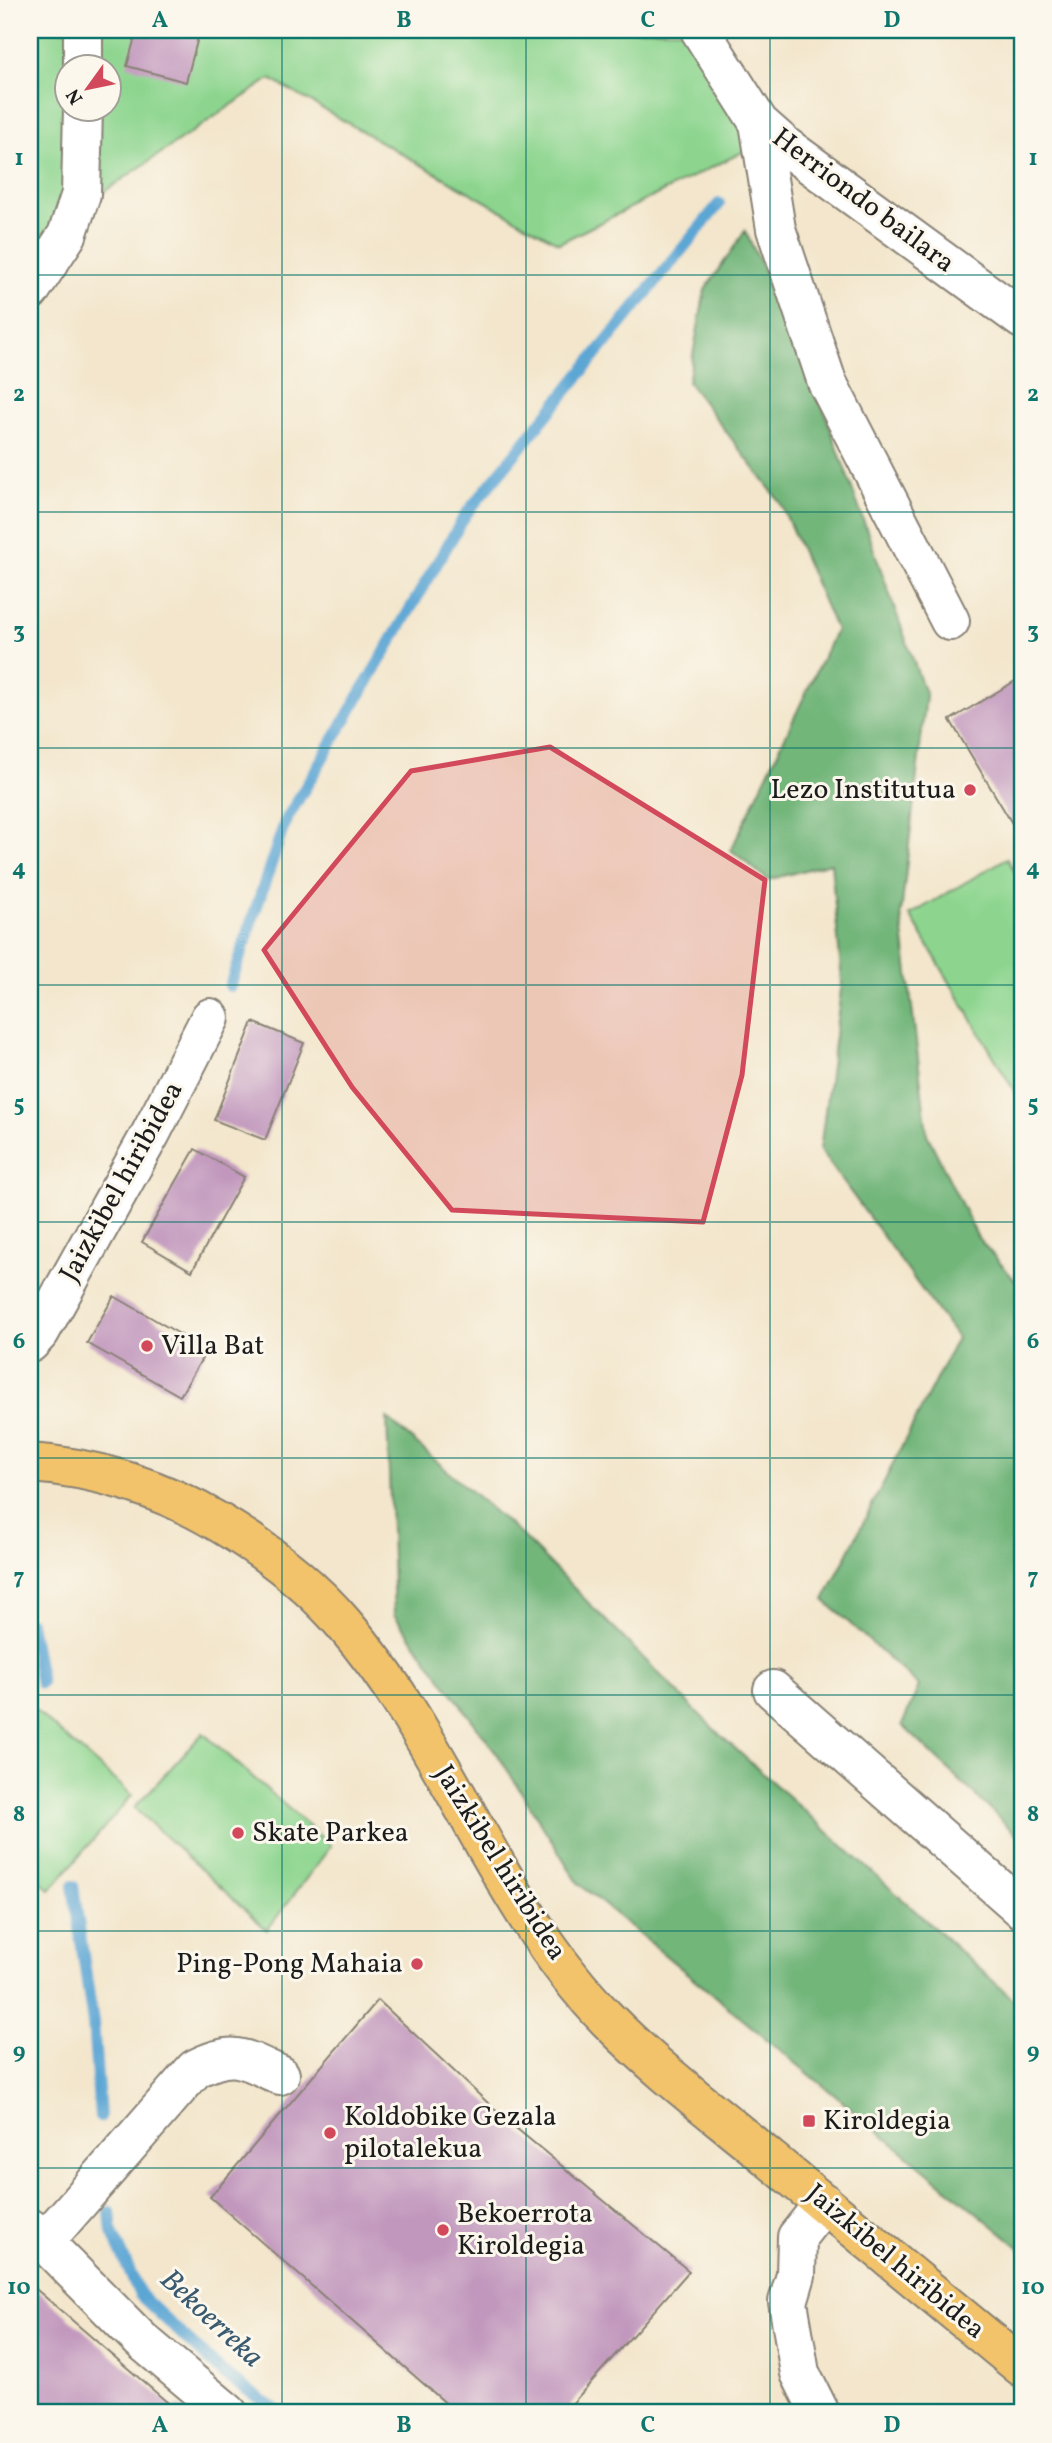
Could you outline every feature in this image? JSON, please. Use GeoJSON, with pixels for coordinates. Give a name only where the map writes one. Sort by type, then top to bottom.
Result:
{"type":"FeatureCollection","features":[{"type":"Feature","properties":{"kind":"main road","name":"Jaizkibel hiribidea"},"geometry":{"type":"LineString","coordinates":[[30,1463],[80,1470],[133,1482],[196,1509],[253,1542],[302,1581],[343,1623],[382,1673],[422,1735],[524,1911],[562,1966],[607,2019],[667,2074],[1022,2367]]}},
{"type":"Feature","properties":{"kind":"street"},"geometry":{"type":"LineString","coordinates":[[83,30],[83,52]]}},
{"type":"Feature","properties":{"kind":"street","name":"Herriondo bailara"},"geometry":{"type":"LineString","coordinates":[[700,30],[759,123],[785,146],[1022,319]]}},
{"type":"Feature","properties":{"kind":"street"},"geometry":{"type":"LineString","coordinates":[[30,291],[67,235],[81,194],[83,122]]}},
{"type":"Feature","properties":{"kind":"street"},"geometry":{"type":"LineString","coordinates":[[759,123],[776,229],[827,382],[950,621]]}},
{"type":"Feature","properties":{"kind":"street","name":"Jaizkibel hiribidea"},"geometry":{"type":"LineString","coordinates":[[30,1343],[40,1332],[125,1179],[210,1018]]}},
{"type":"Feature","properties":{"kind":"street"},"geometry":{"type":"LineString","coordinates":[[773,1690],[1022,1909]]}},
{"type":"Feature","properties":{"kind":"street"},"geometry":{"type":"LineString","coordinates":[[228,2413],[141,2340],[37,2235],[195,2069],[210,2061],[236,2056],[281,2075]]}},
{"type":"Feature","properties":{"kind":"street"},"geometry":{"type":"LineString","coordinates":[[820,2413],[800,2373],[788,2302],[796,2275],[797,2237],[824,2203]]}},
{"type":"Feature","properties":{"kind":"highlighted area"},"geometry":{"type":"Polygon","coordinates":[[[550,747],[765,880],[742,1075],[703,1222],[452,1210],[352,1087],[264,950],[411,771],[550,747]]]}},
{"type":"Feature","properties":{"kind":"green space"},"geometry":{"type":"Polygon","coordinates":[[[30,30],[698,30],[759,144],[559,243],[270,79],[73,213],[30,281],[30,30]]]}},
{"type":"Feature","properties":{"kind":"green space"},"geometry":{"type":"Polygon","coordinates":[[[745,231],[800,343],[926,696],[901,914],[927,1134],[978,1238],[1022,1288],[1022,1840],[902,1725],[919,1686],[824,1600],[957,1338],[820,1150],[842,982],[831,863],[768,880],[731,850],[836,630],[780,502],[688,382],[705,290],[745,231]]]}},
{"type":"Feature","properties":{"kind":"green space"},"geometry":{"type":"Polygon","coordinates":[[[1007,858],[1022,884],[1022,1104],[910,915],[1007,858]]]}},
{"type":"Feature","properties":{"kind":"green space"},"geometry":{"type":"Polygon","coordinates":[[[387,1418],[521,1535],[719,1734],[1022,2007],[1022,2250],[579,1884],[498,1755],[394,1615],[387,1418]]]}},
{"type":"Feature","properties":{"kind":"green space"},"geometry":{"type":"Polygon","coordinates":[[[30,1706],[132,1795],[50,1890],[30,1872],[30,1706]]]}},
{"type":"Feature","properties":{"kind":"green space","name":"Skate Parkea"},"geometry":{"type":"Polygon","coordinates":[[[203,1733],[331,1846],[267,1930],[134,1808],[203,1733]]]}},
{"type":"Feature","properties":{"kind":"building"},"geometry":{"type":"Polygon","coordinates":[[[137,30],[200,30],[186,82],[127,66],[137,30]]]}},
{"type":"Feature","properties":{"kind":"building"},"geometry":{"type":"Polygon","coordinates":[[[1022,677],[1022,840],[950,720],[1022,677]]]}},
{"type":"Feature","properties":{"kind":"building"},"geometry":{"type":"Polygon","coordinates":[[[253,1022],[304,1043],[265,1140],[214,1120],[253,1022]]]}},
{"type":"Feature","properties":{"kind":"building"},"geometry":{"type":"Polygon","coordinates":[[[195,1149],[244,1177],[192,1271],[142,1242],[195,1149]]]}},
{"type":"Feature","properties":{"kind":"building","name":"Villa Bat"},"geometry":{"type":"Polygon","coordinates":[[[114,1296],[207,1350],[180,1396],[87,1343],[114,1296]]]}},
{"type":"Feature","properties":{"kind":"building","name":"Bekoerrota Kiroldegia"},"geometry":{"type":"Polygon","coordinates":[[[378,2000],[505,2119],[689,2271],[564,2413],[457,2413],[210,2197],[378,2000]]]}},
{"type":"Feature","properties":{"kind":"building"},"geometry":{"type":"Polygon","coordinates":[[[30,2284],[175,2409],[179,2405],[189,2413],[30,2413],[30,2284]]]}},
{"type":"Feature","properties":{"kind":"waterway"},"geometry":{"type":"LineString","coordinates":[[230,986],[285,822],[466,514],[719,204]]}},
{"type":"Feature","properties":{"kind":"waterway","name":"Bekoerreka"},"geometry":{"type":"LineString","coordinates":[[30,1623],[41,1683]]}},
{"type":"Feature","properties":{"kind":"waterway","name":"Bekoerreka"},"geometry":{"type":"LineString","coordinates":[[73,1886],[93,2023],[100,2117]]}},
{"type":"Feature","properties":{"kind":"waterway","name":"Bekoerreka"},"geometry":{"type":"LineString","coordinates":[[110,2212],[112,2232],[140,2295],[223,2373],[280,2413]]}},
{"type":"Feature","properties":{"kind":"place","name":"Lezo Institutua"},"geometry":{"type":"Point","coordinates":[970,790]}},
{"type":"Feature","properties":{"kind":"place","name":"Villa Bat"},"geometry":{"type":"Point","coordinates":[147,1346]}},
{"type":"Feature","properties":{"kind":"place","name":"Skate Parkea"},"geometry":{"type":"Point","coordinates":[238,1833]}},
{"type":"Feature","properties":{"kind":"place","name":"Ping-Pong Mahaia"},"geometry":{"type":"Point","coordinates":[417,1964]}},
{"type":"Feature","properties":{"kind":"place","name":"Kiroldegia"},"geometry":{"type":"Point","coordinates":[809,2121]}},
{"type":"Feature","properties":{"kind":"place","name":"Koldobike Gezala pilotalekua"},"geometry":{"type":"Point","coordinates":[330,2133]}},
{"type":"Feature","properties":{"kind":"place","name":"Bekoerrota Kiroldegia"},"geometry":{"type":"Point","coordinates":[443,2230]}}]}
